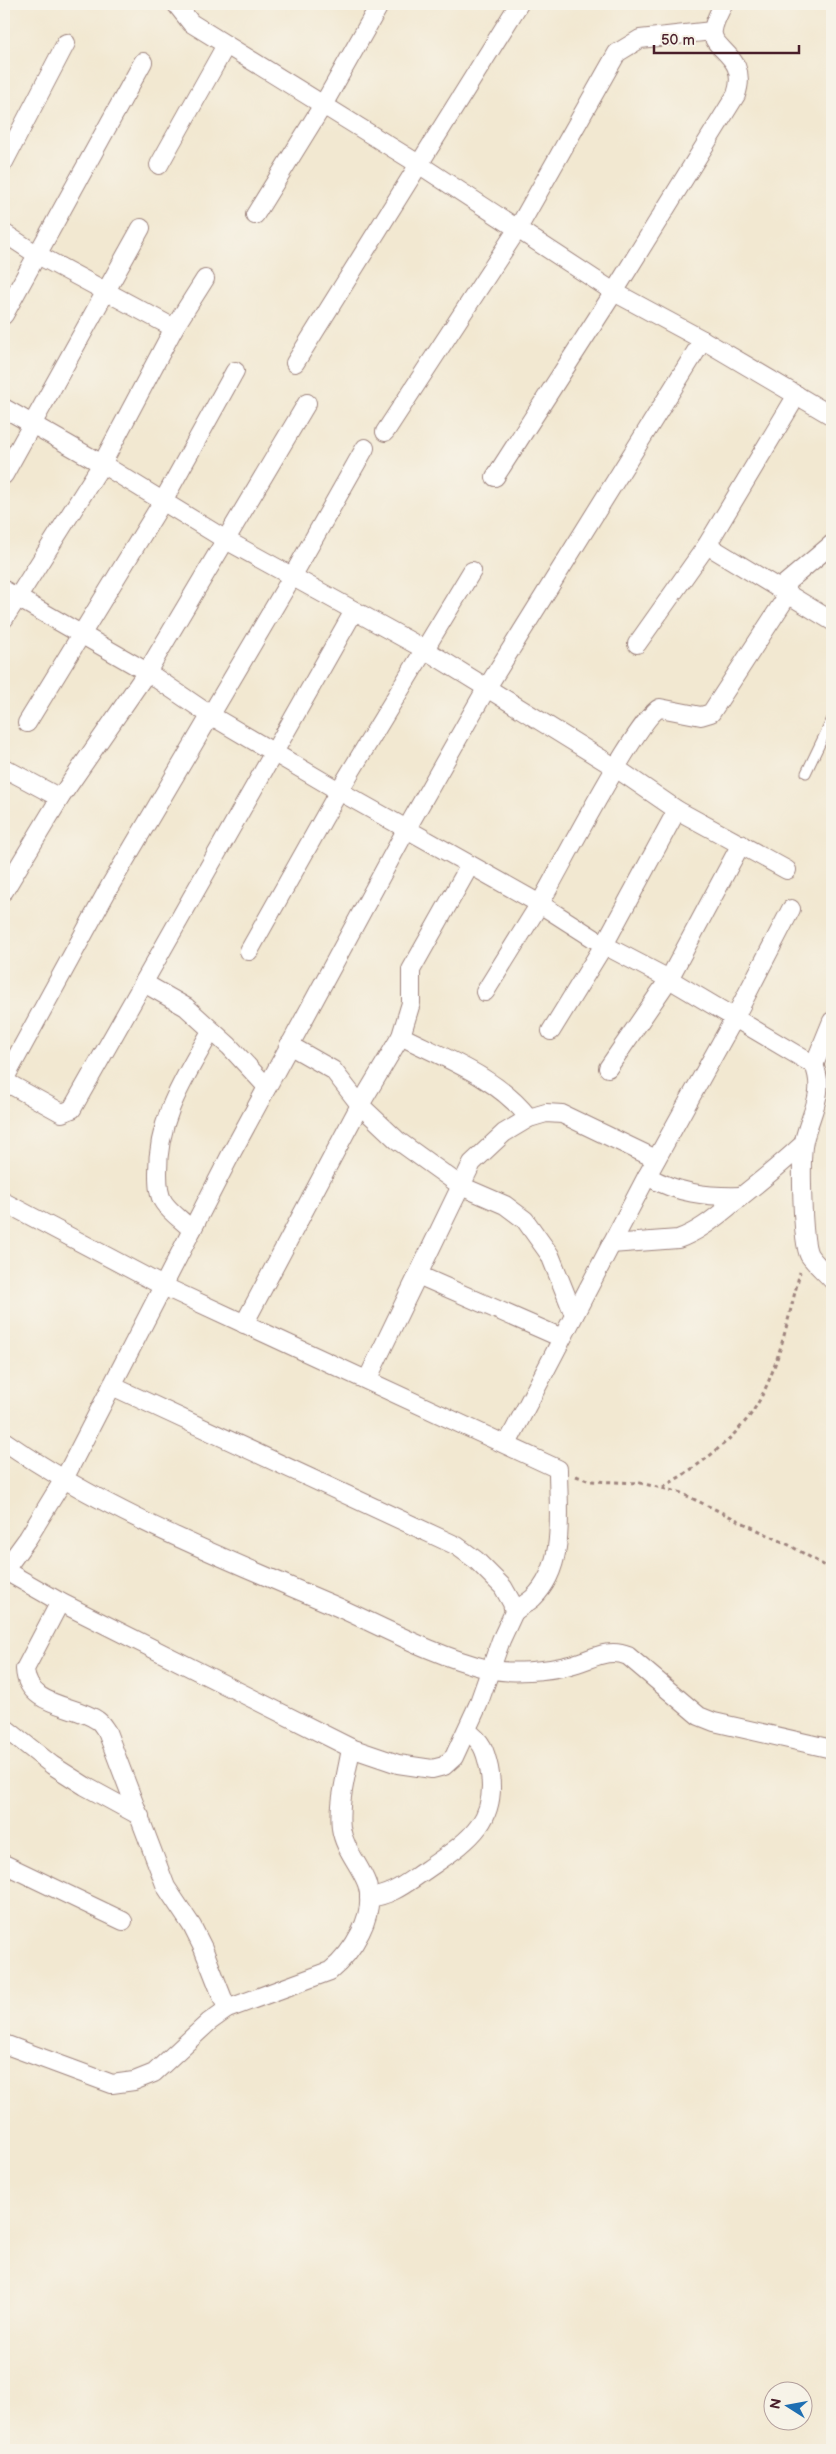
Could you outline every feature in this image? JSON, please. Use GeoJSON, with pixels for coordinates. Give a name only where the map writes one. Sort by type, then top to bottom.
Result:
{"type":"FeatureCollection","features":[{"type":"Feature","properties":{"kind":"street"},"geometry":{"type":"LineString","coordinates":[[176,4],[191,23],[420,165],[614,292],[703,340],[832,416]]}},
{"type":"Feature","properties":{"kind":"street"},"geometry":{"type":"LineString","coordinates":[[255,216],[323,105],[380,4]]}},
{"type":"Feature","properties":{"kind":"street"},"geometry":{"type":"LineString","coordinates":[[296,363],[519,4]]}},
{"type":"Feature","properties":{"kind":"street"},"geometry":{"type":"LineString","coordinates":[[495,477],[614,292],[736,95],[740,75],[736,62],[715,39],[712,31],[723,4]]}},
{"type":"Feature","properties":{"kind":"street"},"geometry":{"type":"LineString","coordinates":[[385,432],[517,230],[617,53],[640,40],[712,31]]}},
{"type":"Feature","properties":{"kind":"street"},"geometry":{"type":"LineString","coordinates":[[4,162],[66,43]]}},
{"type":"Feature","properties":{"kind":"street"},"geometry":{"type":"LineString","coordinates":[[159,165],[226,45]]}},
{"type":"Feature","properties":{"kind":"street"},"geometry":{"type":"LineString","coordinates":[[4,315],[143,62]]}},
{"type":"Feature","properties":{"kind":"street"},"geometry":{"type":"LineString","coordinates":[[4,475],[141,228]]}},
{"type":"Feature","properties":{"kind":"street"},"geometry":{"type":"LineString","coordinates":[[4,233],[36,254],[174,328]]}},
{"type":"Feature","properties":{"kind":"street"},"geometry":{"type":"LineString","coordinates":[[4,619],[11,594],[102,464],[174,328],[205,279]]}},
{"type":"Feature","properties":{"kind":"street"},"geometry":{"type":"LineString","coordinates":[[4,1202],[163,1286],[558,1468],[558,1544],[555,1561],[546,1581],[533,1598],[514,1612],[466,1731],[454,1756],[444,1766],[432,1769],[398,1764],[351,1748],[60,1602],[4,1570],[28,1538],[64,1479],[163,1286],[266,1087],[406,830],[486,689],[703,340]]}},
{"type":"Feature","properties":{"kind":"street"},"geometry":{"type":"LineString","coordinates":[[27,724],[163,501],[235,371]]}},
{"type":"Feature","properties":{"kind":"street"},"geometry":{"type":"LineString","coordinates":[[637,644],[707,546],[797,395]]}},
{"type":"Feature","properties":{"kind":"street"},"geometry":{"type":"LineString","coordinates":[[4,891],[60,798],[147,672],[307,402]]}},
{"type":"Feature","properties":{"kind":"street"},"geometry":{"type":"LineString","coordinates":[[4,408],[102,464],[226,540],[424,649],[616,768],[677,810],[787,870]]}},
{"type":"Feature","properties":{"kind":"street"},"geometry":{"type":"LineString","coordinates":[[354,611],[72,1110],[62,1113],[4,1081],[111,884],[292,577],[365,448]]}},
{"type":"Feature","properties":{"kind":"street"},"geometry":{"type":"LineString","coordinates":[[485,992],[540,904],[616,768],[656,710],[660,708],[702,716],[711,713],[784,590],[832,544]]}},
{"type":"Feature","properties":{"kind":"street"},"geometry":{"type":"LineString","coordinates":[[707,546],[784,590],[832,621]]}},
{"type":"Feature","properties":{"kind":"street"},"geometry":{"type":"LineString","coordinates":[[249,951],[339,791],[472,571]]}},
{"type":"Feature","properties":{"kind":"street"},"geometry":{"type":"LineString","coordinates":[[11,594],[147,672],[210,715],[276,752],[339,791],[540,904],[604,945],[668,979],[814,1064],[818,1073],[820,1091],[803,1144],[804,1232],[806,1247],[810,1255],[832,1280]]}},
{"type":"Feature","properties":{"kind":"street"},"geometry":{"type":"LineString","coordinates":[[4,768],[60,798]]}},
{"type":"Feature","properties":{"kind":"street"},"geometry":{"type":"LineString","coordinates":[[551,1031],[604,945],[677,810]]}},
{"type":"Feature","properties":{"kind":"street"},"geometry":{"type":"LineString","coordinates":[[608,1068],[668,979],[741,844]]}},
{"type":"Feature","properties":{"kind":"street"},"geometry":{"type":"LineString","coordinates":[[244,1324],[360,1105],[401,1036],[411,1003],[411,970],[470,864]]}},
{"type":"Feature","properties":{"kind":"street"},"geometry":{"type":"LineString","coordinates":[[507,1444],[656,1159],[734,1019],[791,909]]}},
{"type":"Feature","properties":{"kind":"street"},"geometry":{"type":"LineString","coordinates":[[144,983],[186,1008],[230,1046],[266,1087]]}},
{"type":"Feature","properties":{"kind":"street"},"geometry":{"type":"LineString","coordinates":[[814,1064],[832,1021]]}},
{"type":"Feature","properties":{"kind":"street"},"geometry":{"type":"LineString","coordinates":[[192,1230],[163,1202],[158,1188],[160,1134],[172,1101],[211,1031]]}},
{"type":"Feature","properties":{"kind":"street"},"geometry":{"type":"LineString","coordinates":[[401,1036],[492,1082],[516,1102],[529,1118]]}},
{"type":"Feature","properties":{"kind":"street"},"geometry":{"type":"LineString","coordinates":[[289,1045],[333,1070],[360,1105],[397,1140],[460,1186],[505,1205],[525,1220],[550,1255],[574,1315]]}},
{"type":"Feature","properties":{"kind":"street"},"geometry":{"type":"LineString","coordinates":[[367,1380],[472,1163],[504,1133],[529,1118],[546,1113],[562,1114],[656,1159]]}},
{"type":"Feature","properties":{"kind":"street"},"geometry":{"type":"LineString","coordinates":[[611,1244],[678,1239],[688,1235],[773,1172],[803,1144]]}},
{"type":"Feature","properties":{"kind":"street"},"geometry":{"type":"LineString","coordinates":[[647,1176],[664,1186],[687,1193],[709,1196],[741,1196]]}},
{"type":"Feature","properties":{"kind":"street"},"geometry":{"type":"LineString","coordinates":[[418,1276],[562,1338]]}},
{"type":"Feature","properties":{"kind":"street"},"geometry":{"type":"LineString","coordinates":[[112,1386],[457,1546],[503,1587],[512,1603],[514,1612]]}},
{"type":"Feature","properties":{"kind":"street"},"geometry":{"type":"LineString","coordinates":[[4,1440],[64,1479],[167,1533],[338,1607],[429,1650],[491,1670],[550,1669],[570,1665],[602,1654],[621,1653],[628,1656],[699,1716],[714,1722],[832,1749]]}},
{"type":"Feature","properties":{"kind":"street"},"geometry":{"type":"LineString","coordinates":[[60,1602],[25,1669],[26,1680],[30,1688],[58,1706],[89,1715],[99,1721],[107,1732],[166,1887],[200,1940],[227,2009]]}},
{"type":"Feature","properties":{"kind":"street"},"geometry":{"type":"LineString","coordinates":[[4,1727],[52,1765],[85,1786],[140,1816]]}},
{"type":"Feature","properties":{"kind":"street"},"geometry":{"type":"LineString","coordinates":[[369,1898],[386,1896],[393,1892],[466,1842],[478,1830],[490,1801],[491,1780],[484,1747],[480,1741],[466,1731]]}},
{"type":"Feature","properties":{"kind":"street"},"geometry":{"type":"LineString","coordinates":[[4,2044],[112,2084],[134,2081],[154,2073],[208,2022],[227,2009],[330,1971],[343,1960],[352,1948],[367,1913],[369,1898],[366,1884],[343,1839],[341,1827],[341,1810],[351,1748]]}},
{"type":"Feature","properties":{"kind":"street"},"geometry":{"type":"LineString","coordinates":[[4,1864],[123,1921]]}},
{"type":"Feature","properties":{"kind":"lane"},"geometry":{"type":"LineString","coordinates":[[806,773],[832,719]]}},
{"type":"Feature","properties":{"kind":"path"},"geometry":{"type":"LineString","coordinates":[[662,1487],[712,1454],[747,1418],[758,1403],[785,1330],[806,1247]]}},
{"type":"Feature","properties":{"kind":"path"},"geometry":{"type":"LineString","coordinates":[[558,1468],[590,1481],[640,1483],[680,1492],[735,1518],[832,1570]]}}]}
